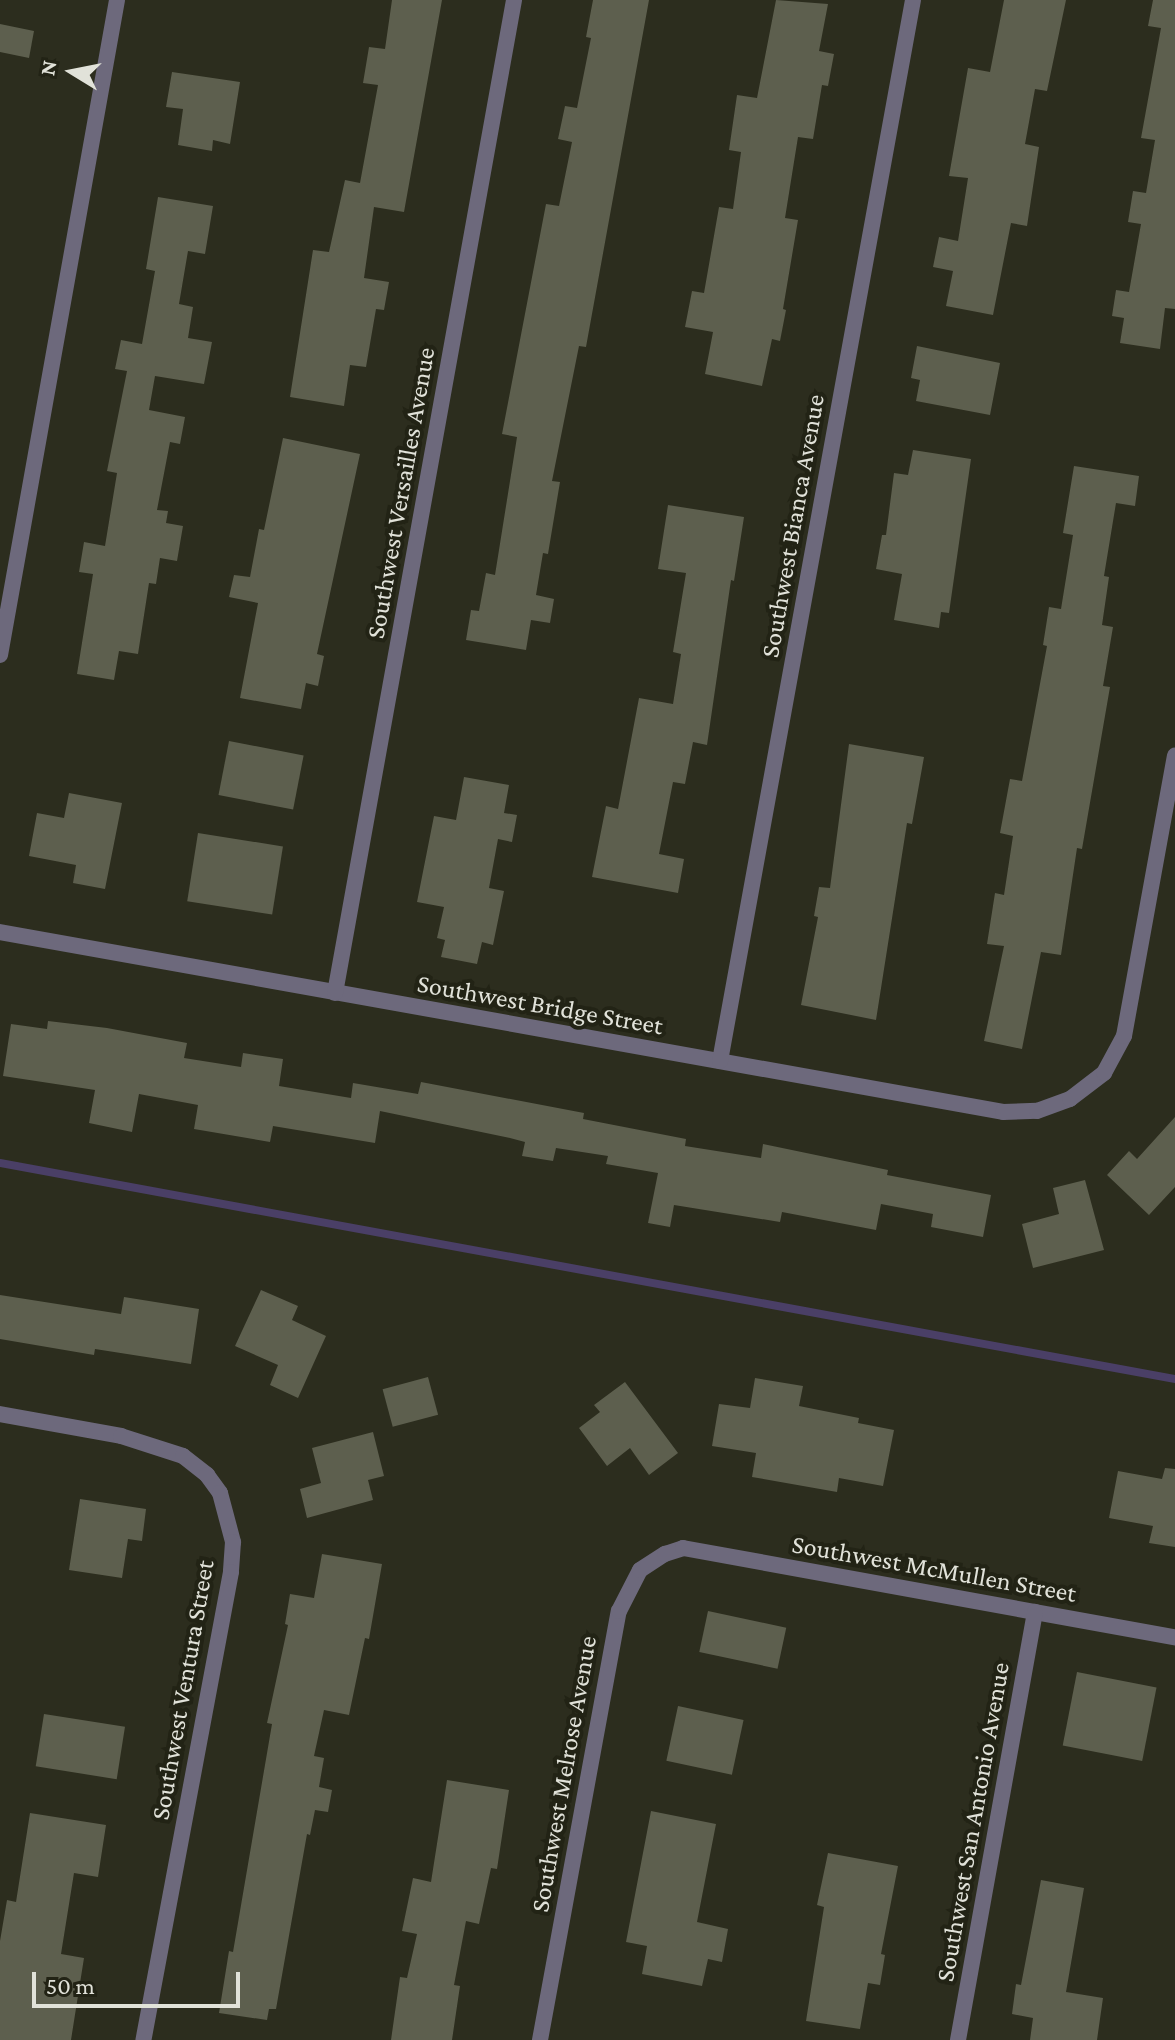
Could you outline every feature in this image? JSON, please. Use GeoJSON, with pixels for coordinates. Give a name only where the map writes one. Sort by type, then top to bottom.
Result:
{"type":"FeatureCollection","features":[{"type":"Feature","properties":{"kind":"street"},"geometry":{"type":"LineString","coordinates":[[0,655],[117,0]]}},
{"type":"Feature","properties":{"kind":"street","name":"Southwest Versailles Avenue"},"geometry":{"type":"LineString","coordinates":[[335,993],[514,0]]}},
{"type":"Feature","properties":{"kind":"street","name":"Southwest Bianca Avenue"},"geometry":{"type":"LineString","coordinates":[[720,1061],[913,0]]}},
{"type":"Feature","properties":{"kind":"street","name":"Southwest Bridge Street"},"geometry":{"type":"LineString","coordinates":[[0,932],[1003,1112],[1037,1111],[1070,1099],[1104,1073],[1124,1036],[1175,756]]}},
{"type":"Feature","properties":{"kind":"street","name":"Southwest Ventura Street"},"geometry":{"type":"LineString","coordinates":[[0,1414],[121,1436],[183,1456],[207,1475],[220,1493],[233,1542],[231,1572],[143,2040]]}},
{"type":"Feature","properties":{"kind":"street","name":"Southwest McMullen Street"},"geometry":{"type":"LineString","coordinates":[[683,1548],[1175,1637]]}},
{"type":"Feature","properties":{"kind":"street","name":"Southwest Melrose Avenue"},"geometry":{"type":"LineString","coordinates":[[540,2040],[619,1611],[640,1570],[665,1554],[683,1548]]}},
{"type":"Feature","properties":{"kind":"street","name":"Southwest San Antonio Avenue"},"geometry":{"type":"LineString","coordinates":[[958,2040],[1035,1612]]}},
{"type":"Feature","properties":{"kind":"building"},"geometry":{"type":"Polygon","coordinates":[[[392,0],[442,0],[404,212],[374,207],[364,278],[389,282],[384,310],[376,309],[366,367],[350,365],[344,406],[290,397],[313,250],[329,252],[345,180],[360,183],[378,85],[363,83],[369,47],[385,49],[392,0]]]}},
{"type":"Feature","properties":{"kind":"building"},"geometry":{"type":"Polygon","coordinates":[[[593,0],[649,0],[586,347],[579,346],[552,481],[560,482],[548,554],[543,553],[536,595],[554,599],[550,623],[531,620],[526,650],[466,640],[471,610],[479,611],[486,573],[495,575],[517,437],[502,434],[546,204],[559,206],[572,142],[558,139],[565,106],[577,108],[591,38],[586,37],[593,0]]]}},
{"type":"Feature","properties":{"kind":"building"},"geometry":{"type":"Polygon","coordinates":[[[776,0],[828,4],[819,51],[834,54],[828,86],[822,85],[813,139],[798,137],[785,218],[798,220],[783,309],[786,310],[780,341],[772,339],[762,386],[705,374],[713,332],[685,327],[692,291],[704,293],[719,207],[733,209],[741,152],[729,150],[737,95],[757,98],[776,0]]]}},
{"type":"Feature","properties":{"kind":"building"},"geometry":{"type":"Polygon","coordinates":[[[1004,0],[1066,0],[1047,91],[1035,89],[1025,144],[1039,147],[1027,226],[1011,223],[993,315],[946,306],[953,271],[933,267],[939,237],[958,241],[968,178],[949,176],[968,68],[990,72],[1004,0]]]}},
{"type":"Feature","properties":{"kind":"building"},"geometry":{"type":"Polygon","coordinates":[[[1153,0],[1175,0],[1175,309],[1165,308],[1160,349],[1120,343],[1124,318],[1112,316],[1116,290],[1129,292],[1141,224],[1128,222],[1133,191],[1146,193],[1155,140],[1141,138],[1161,28],[1148,26],[1153,0]]]}},
{"type":"Feature","properties":{"kind":"building"},"geometry":{"type":"Polygon","coordinates":[[[0,24],[34,31],[29,58],[0,52],[0,24]]]}},
{"type":"Feature","properties":{"kind":"building"},"geometry":{"type":"Polygon","coordinates":[[[172,72],[240,82],[230,144],[213,140],[212,151],[178,145],[183,109],[166,107],[172,72]]]}},
{"type":"Feature","properties":{"kind":"building"},"geometry":{"type":"Polygon","coordinates":[[[158,197],[213,206],[205,254],[188,251],[179,304],[193,307],[188,338],[212,342],[204,384],[155,376],[149,410],[185,417],[180,444],[170,442],[157,510],[168,511],[166,523],[183,526],[177,561],[160,558],[156,584],[149,583],[138,654],[119,651],[114,680],[77,674],[93,574],[79,572],[84,542],[105,546],[117,473],[107,471],[127,371],[115,369],[121,340],[142,344],[155,271],[146,269],[158,197]]]}},
{"type":"Feature","properties":{"kind":"building"},"geometry":{"type":"Polygon","coordinates":[[[917,346],[1000,363],[990,415],[916,401],[920,380],[911,378],[917,346]]]}},
{"type":"Feature","properties":{"kind":"building"},"geometry":{"type":"Polygon","coordinates":[[[283,438],[360,454],[317,654],[324,656],[318,686],[306,683],[301,709],[240,698],[258,603],[229,597],[234,575],[250,577],[259,529],[264,530],[283,438]]]}},
{"type":"Feature","properties":{"kind":"building"},"geometry":{"type":"Polygon","coordinates":[[[913,450],[971,459],[949,613],[941,612],[939,628],[894,620],[902,574],[876,569],[882,535],[886,535],[894,473],[908,475],[913,450]]]}},
{"type":"Feature","properties":{"kind":"building"},"geometry":{"type":"Polygon","coordinates":[[[1074,466],[1139,476],[1135,506],[1116,503],[1104,576],[1109,577],[1102,625],[1113,627],[1103,686],[1110,687],[1082,849],[1077,848],[1061,955],[1041,952],[1022,1049],[984,1041],[1004,946],[987,944],[995,893],[1004,895],[1013,836],[1000,833],[1010,779],[1022,781],[1047,646],[1043,645],[1049,607],[1061,609],[1073,535],[1063,533],[1074,466]]]}},
{"type":"Feature","properties":{"kind":"building"},"geometry":{"type":"Polygon","coordinates":[[[668,505],[744,517],[734,581],[731,580],[707,745],[693,742],[685,784],[673,782],[659,854],[684,859],[678,893],[592,877],[606,806],[618,809],[639,698],[673,704],[681,654],[673,652],[686,573],[658,569],[668,505]]]}},
{"type":"Feature","properties":{"kind":"building"},"geometry":{"type":"Polygon","coordinates":[[[229,741],[304,756],[293,809],[219,795],[229,741]]]}},
{"type":"Feature","properties":{"kind":"building"},"geometry":{"type":"Polygon","coordinates":[[[849,744],[924,757],[912,824],[907,823],[876,1020],[801,1005],[818,917],[814,916],[819,887],[830,888],[849,744]]]}},
{"type":"Feature","properties":{"kind":"building"},"geometry":{"type":"Polygon","coordinates":[[[464,777],[509,785],[504,813],[517,815],[512,842],[498,839],[489,888],[504,891],[493,945],[482,942],[477,964],[441,957],[445,940],[437,938],[444,907],[417,902],[434,816],[456,820],[464,777]]]}},
{"type":"Feature","properties":{"kind":"building"},"geometry":{"type":"Polygon","coordinates":[[[69,793],[122,803],[105,889],[73,883],[76,865],[29,856],[37,813],[64,818],[69,793]]]}},
{"type":"Feature","properties":{"kind":"building"},"geometry":{"type":"Polygon","coordinates":[[[198,833],[283,846],[272,915],[187,901],[198,833]]]}},
{"type":"Feature","properties":{"kind":"building"},"geometry":{"type":"Polygon","coordinates":[[[48,1021],[187,1043],[184,1058],[241,1067],[243,1053],[283,1059],[279,1086],[351,1098],[353,1083],[418,1094],[421,1082],[584,1113],[583,1119],[686,1139],[685,1146],[761,1158],[763,1144],[888,1170],[887,1175],[991,1195],[983,1237],[931,1227],[933,1214],[881,1204],[876,1230],[782,1212],[780,1222],[674,1205],[670,1227],[648,1223],[658,1173],[606,1164],[608,1156],[556,1148],[553,1161],[522,1156],[525,1142],[380,1111],[375,1143],[273,1126],[270,1142],[194,1129],[198,1105],[139,1094],[132,1132],[89,1123],[95,1090],[3,1076],[11,1024],[47,1029],[48,1021]]]}},
{"type":"Feature","properties":{"kind":"building"},"geometry":{"type":"Polygon","coordinates":[[[1175,1117],[1175,1187],[1149,1215],[1107,1175],[1129,1151],[1137,1159],[1175,1117]]]}},
{"type":"Feature","properties":{"kind":"building"},"geometry":{"type":"Polygon","coordinates":[[[1085,1180],[1104,1250],[1033,1268],[1022,1224],[1059,1214],[1053,1188],[1085,1180]]]}},
{"type":"Feature","properties":{"kind":"building"},"geometry":{"type":"Polygon","coordinates":[[[261,1290],[298,1306],[292,1320],[326,1336],[298,1398],[270,1385],[278,1365],[235,1346],[261,1290]]]}},
{"type":"Feature","properties":{"kind":"building"},"geometry":{"type":"Polygon","coordinates":[[[0,1295],[121,1314],[124,1297],[199,1309],[191,1364],[95,1349],[94,1355],[0,1339],[0,1295]]]}},
{"type":"Feature","properties":{"kind":"building"},"geometry":{"type":"Polygon","coordinates":[[[428,1377],[438,1415],[393,1427],[383,1389],[428,1377]]]}},
{"type":"Feature","properties":{"kind":"building"},"geometry":{"type":"Polygon","coordinates":[[[755,1378],[803,1386],[799,1406],[859,1418],[858,1423],[894,1430],[883,1486],[839,1478],[837,1492],[752,1477],[756,1453],[712,1446],[719,1404],[750,1408],[755,1378]]]}},
{"type":"Feature","properties":{"kind":"building"},"geometry":{"type":"Polygon","coordinates":[[[625,1382],[678,1453],[649,1475],[630,1448],[607,1466],[579,1428],[600,1412],[594,1405],[625,1382]]]}},
{"type":"Feature","properties":{"kind":"building"},"geometry":{"type":"Polygon","coordinates":[[[373,1432],[384,1476],[368,1480],[373,1500],[307,1518],[300,1489],[321,1483],[312,1448],[373,1432]]]}},
{"type":"Feature","properties":{"kind":"building"},"geometry":{"type":"Polygon","coordinates":[[[1165,1468],[1175,1469],[1175,1547],[1149,1543],[1153,1526],[1109,1518],[1118,1471],[1162,1479],[1165,1468]]]}},
{"type":"Feature","properties":{"kind":"building"},"geometry":{"type":"Polygon","coordinates":[[[80,1499],[146,1509],[142,1541],[128,1539],[122,1578],[69,1570],[80,1499]]]}},
{"type":"Feature","properties":{"kind":"building"},"geometry":{"type":"Polygon","coordinates":[[[322,1554],[382,1564],[369,1639],[365,1638],[349,1715],[324,1710],[314,1756],[324,1758],[319,1787],[332,1790],[328,1812],[315,1810],[310,1835],[307,1834],[276,2009],[269,2009],[267,2020],[219,2013],[229,1951],[233,1952],[272,1724],[267,1723],[288,1625],[285,1624],[290,1594],[314,1598],[322,1554]]]}},
{"type":"Feature","properties":{"kind":"building"},"geometry":{"type":"Polygon","coordinates":[[[708,1611],[786,1628],[778,1669],[699,1652],[708,1611]]]}},
{"type":"Feature","properties":{"kind":"building"},"geometry":{"type":"Polygon","coordinates":[[[1077,1672],[1157,1687],[1142,1761],[1063,1746],[1077,1672]]]}},
{"type":"Feature","properties":{"kind":"building"},"geometry":{"type":"Polygon","coordinates":[[[678,1706],[744,1720],[732,1775],[666,1761],[678,1706]]]}},
{"type":"Feature","properties":{"kind":"building"},"geometry":{"type":"Polygon","coordinates":[[[44,1714],[125,1727],[117,1779],[36,1766],[44,1714]]]}},
{"type":"Feature","properties":{"kind":"building"},"geometry":{"type":"Polygon","coordinates":[[[447,1780],[509,1790],[497,1869],[491,1868],[479,1924],[466,1921],[454,1985],[460,1986],[452,2040],[391,2040],[400,1977],[407,1978],[417,1934],[402,1931],[413,1878],[431,1882],[447,1780]]]}},
{"type":"Feature","properties":{"kind":"building"},"geometry":{"type":"Polygon","coordinates":[[[651,1811],[716,1824],[697,1922],[728,1929],[722,1962],[708,1959],[702,1986],[642,1974],[647,1946],[626,1942],[651,1811]]]}},
{"type":"Feature","properties":{"kind":"building"},"geometry":{"type":"Polygon","coordinates":[[[30,1813],[106,1825],[98,1877],[74,1873],[61,1954],[84,1958],[71,2040],[0,2040],[0,1941],[7,1900],[16,1902],[30,1813]]]}},
{"type":"Feature","properties":{"kind":"building"},"geometry":{"type":"Polygon","coordinates":[[[828,1853],[898,1866],[881,1954],[885,1955],[880,1985],[868,1983],[860,2029],[806,2021],[824,1907],[817,1905],[828,1853]]]}},
{"type":"Feature","properties":{"kind":"building"},"geometry":{"type":"Polygon","coordinates":[[[1041,1880],[1084,1888],[1066,1992],[1103,1998],[1097,2040],[1030,2040],[1033,2018],[1012,2014],[1016,1984],[1021,1985],[1041,1880]]]}},
{"type":"Feature","properties":{"kind":"waterway"},"geometry":{"type":"LineString","coordinates":[[0,1163],[1175,1379]]}}]}
